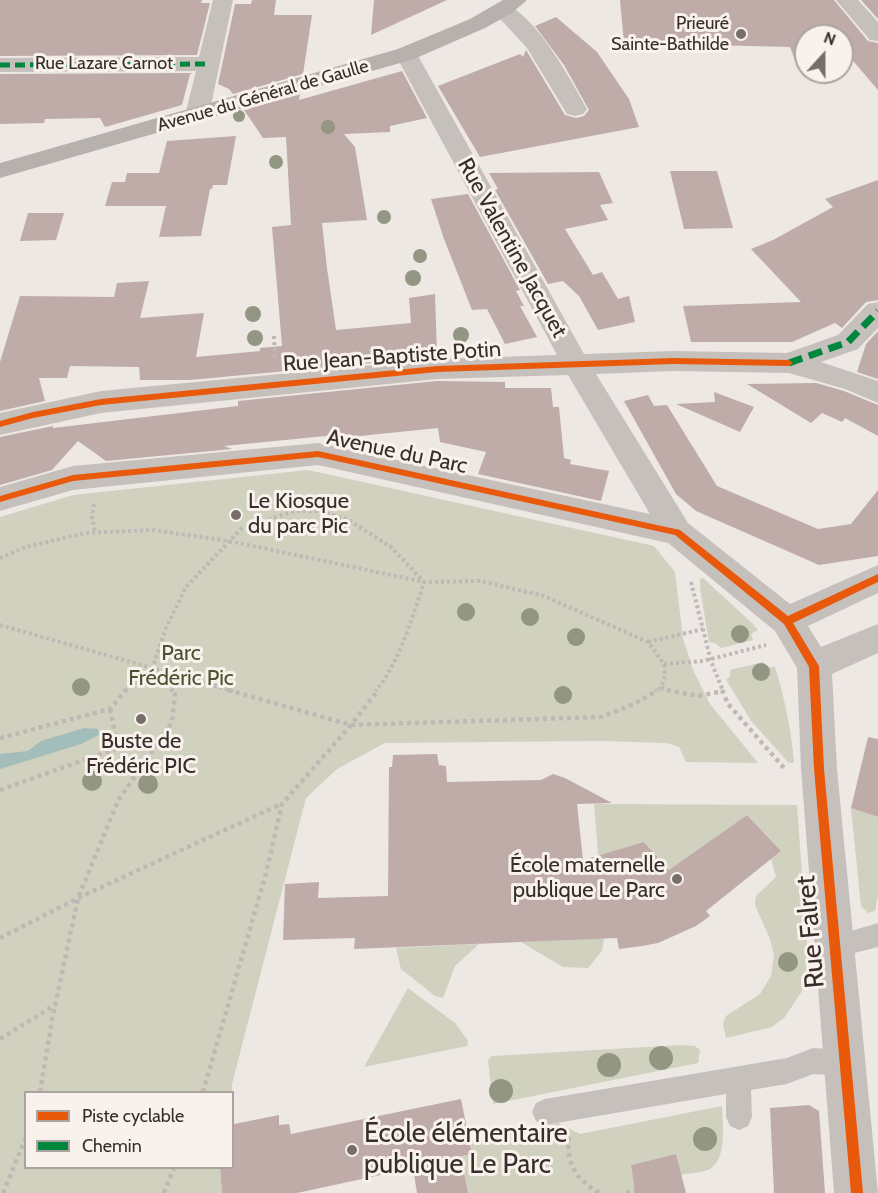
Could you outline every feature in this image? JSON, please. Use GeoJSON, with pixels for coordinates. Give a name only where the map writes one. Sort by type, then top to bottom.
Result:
{"type":"FeatureCollection","features":[{"type":"Feature","properties":{"kind":"main road","name":"Avenue du Général de Gaulle"},"geometry":{"type":"LineString","coordinates":[[0,171],[406,54],[438,41],[510,5]]}},
{"type":"Feature","properties":{"kind":"street"},"geometry":{"type":"LineString","coordinates":[[197,115],[223,0]]}},
{"type":"Feature","properties":{"kind":"street"},"geometry":{"type":"LineString","coordinates":[[846,0],[878,35]]}},
{"type":"Feature","properties":{"kind":"street"},"geometry":{"type":"LineString","coordinates":[[510,5],[518,22],[543,52],[575,109]]}},
{"type":"Feature","properties":{"kind":"street","name":"Rue Valentine Jacquet"},"geometry":{"type":"LineString","coordinates":[[406,54],[578,366],[677,532]]}},
{"type":"Feature","properties":{"kind":"street","name":"Rue Lazare Carnot"},"geometry":{"type":"LineString","coordinates":[[0,65],[208,64]]}},
{"type":"Feature","properties":{"kind":"street"},"geometry":{"type":"LineString","coordinates":[[789,363],[848,342],[878,311]]}},
{"type":"Feature","properties":{"kind":"street","name":"Rue Jean-Baptiste Potin"},"geometry":{"type":"LineString","coordinates":[[0,424],[101,402],[437,369],[673,361],[789,363]]}},
{"type":"Feature","properties":{"kind":"street"},"geometry":{"type":"LineString","coordinates":[[789,363],[855,382],[878,393]]}},
{"type":"Feature","properties":{"kind":"street","name":"Avenue du Parc"},"geometry":{"type":"LineString","coordinates":[[0,499],[73,478],[318,454],[677,532]]}},
{"type":"Feature","properties":{"kind":"street"},"geometry":{"type":"LineString","coordinates":[[677,532],[799,641],[878,638]]}},
{"type":"Feature","properties":{"kind":"street"},"geometry":{"type":"LineString","coordinates":[[799,641],[878,578]]}},
{"type":"Feature","properties":{"kind":"street","name":"Rue Falret"},"geometry":{"type":"LineString","coordinates":[[799,641],[821,802],[857,1193]]}},
{"type":"Feature","properties":{"kind":"lane"},"geometry":{"type":"LineString","coordinates":[[835,946],[878,934]]}},
{"type":"Feature","properties":{"kind":"lane"},"geometry":{"type":"LineString","coordinates":[[545,1112],[787,1071],[813,1061],[846,1063]]}},
{"type":"Feature","properties":{"kind":"lane"},"geometry":{"type":"LineString","coordinates":[[738,1079],[739,1116]]}},
{"type":"Feature","properties":{"kind":"path"},"geometry":{"type":"LineString","coordinates":[[0,738],[110,709],[129,686],[152,669],[166,628],[186,587],[241,529],[294,511],[319,511],[347,519],[391,548],[424,582]]}},
{"type":"Feature","properties":{"kind":"path"},"geometry":{"type":"LineString","coordinates":[[0,558],[26,547],[85,533],[152,530],[229,541],[424,582],[480,581],[544,596],[648,642],[664,664],[665,675],[662,688],[634,704],[601,717],[351,725],[0,625]]}},
{"type":"Feature","properties":{"kind":"path"},"geometry":{"type":"LineString","coordinates":[[677,532],[711,661],[728,704],[782,766],[821,802]]}},
{"type":"Feature","properties":{"kind":"path"},"geometry":{"type":"LineString","coordinates":[[0,938],[78,898],[282,804],[351,725],[385,680],[409,626],[424,582]]}},
{"type":"Feature","properties":{"kind":"path"},"geometry":{"type":"LineString","coordinates":[[648,642],[703,629]]}},
{"type":"Feature","properties":{"kind":"path"},"geometry":{"type":"LineString","coordinates":[[664,664],[711,661],[799,641]]}},
{"type":"Feature","properties":{"kind":"path"},"geometry":{"type":"LineString","coordinates":[[40,1091],[55,1005],[78,898],[118,801],[172,722],[175,694],[152,669]]}},
{"type":"Feature","properties":{"kind":"path"},"geometry":{"type":"LineString","coordinates":[[662,688],[689,697],[707,696],[723,691]]}},
{"type":"Feature","properties":{"kind":"path"},"geometry":{"type":"LineString","coordinates":[[110,709],[118,748]]}},
{"type":"Feature","properties":{"kind":"path"},"geometry":{"type":"LineString","coordinates":[[0,790],[118,748],[155,744]]}},
{"type":"Feature","properties":{"kind":"path"},"geometry":{"type":"LineString","coordinates":[[203,1091],[266,873],[282,804]]}},
{"type":"Feature","properties":{"kind":"path"},"geometry":{"type":"LineString","coordinates":[[0,1039],[55,1005]]}},
{"type":"Feature","properties":{"kind":"path"},"geometry":{"type":"LineString","coordinates":[[570,1129],[566,1150],[570,1170],[584,1184],[600,1193]]}},
{"type":"Feature","properties":{"kind":"path"},"geometry":{"type":"LineString","coordinates":[[3,1193],[24,1142]]}},
{"type":"Feature","properties":{"kind":"path"},"geometry":{"type":"LineString","coordinates":[[164,1193],[173,1169]]}},
{"type":"Feature","properties":{"kind":"path"},"geometry":{"type":"LineString","coordinates":[[626,1193],[635,1191]]}},
{"type":"Feature","properties":{"kind":"green space","name":"Parc Frédéric Pic"},"geometry":{"type":"Polygon","coordinates":[[[308,470],[654,546],[675,572],[683,638],[693,670],[710,704],[758,763],[686,762],[679,747],[667,743],[600,741],[385,743],[337,769],[306,798],[232,1084],[232,1091],[24,1091],[24,1169],[220,1169],[222,1193],[0,1193],[0,517],[73,495],[308,470]]]}},
{"type":"Feature","properties":{"kind":"green space"},"geometry":{"type":"Polygon","coordinates":[[[703,578],[758,630],[751,634],[753,640],[721,648],[709,642],[700,588],[700,579],[703,578]]]}},
{"type":"Feature","properties":{"kind":"green space"},"geometry":{"type":"Polygon","coordinates":[[[763,662],[769,667],[775,667],[779,679],[789,726],[794,762],[792,763],[788,762],[752,722],[726,680],[730,676],[730,670],[763,662]]]}},
{"type":"Feature","properties":{"kind":"green space"},"geometry":{"type":"Polygon","coordinates":[[[594,804],[797,805],[808,957],[802,991],[785,1017],[772,1027],[726,1038],[723,1024],[726,1016],[760,994],[771,976],[774,955],[770,939],[755,905],[756,896],[776,877],[771,859],[781,851],[747,815],[670,870],[644,842],[599,866],[594,804]]]}},
{"type":"Feature","properties":{"kind":"green space"},"geometry":{"type":"Polygon","coordinates":[[[851,808],[878,817],[878,895],[875,911],[868,913],[861,906],[851,808]]]}},
{"type":"Feature","properties":{"kind":"green space"},"geometry":{"type":"Polygon","coordinates":[[[604,938],[602,951],[588,968],[563,967],[521,942],[604,938]]]}},
{"type":"Feature","properties":{"kind":"green space"},"geometry":{"type":"Polygon","coordinates":[[[479,944],[455,966],[443,998],[435,996],[401,969],[396,948],[479,944]]]}},
{"type":"Feature","properties":{"kind":"green space"},"geometry":{"type":"Polygon","coordinates":[[[408,988],[455,1023],[468,1041],[467,1046],[364,1067],[408,988]]]}},
{"type":"Feature","properties":{"kind":"green space"},"geometry":{"type":"Polygon","coordinates":[[[695,1046],[700,1050],[698,1063],[493,1104],[488,1060],[492,1056],[695,1046]]]}},
{"type":"Feature","properties":{"kind":"green space"},"geometry":{"type":"Polygon","coordinates":[[[722,1106],[722,1149],[710,1169],[681,1175],[676,1154],[631,1165],[635,1193],[468,1193],[461,1156],[472,1154],[470,1142],[558,1123],[580,1134],[722,1106]]]}},
{"type":"Feature","properties":{"kind":"water"},"geometry":{"type":"Polygon","coordinates":[[[84,728],[98,729],[99,735],[81,744],[0,769],[0,754],[28,751],[41,741],[84,728]]]}},
{"type":"Feature","properties":{"kind":"building"},"geometry":{"type":"Polygon","coordinates":[[[0,0],[202,0],[201,3],[210,3],[197,55],[0,56],[0,0]]]}},
{"type":"Feature","properties":{"kind":"building"},"geometry":{"type":"Polygon","coordinates":[[[252,0],[276,0],[274,15],[312,15],[303,74],[233,94],[229,89],[218,84],[235,4],[251,4],[252,0]]]}},
{"type":"Feature","properties":{"kind":"building"},"geometry":{"type":"Polygon","coordinates":[[[374,0],[447,0],[371,35],[374,0]]]}},
{"type":"Feature","properties":{"kind":"building"},"geometry":{"type":"Polygon","coordinates":[[[620,0],[834,0],[854,24],[794,24],[794,58],[790,47],[624,43],[620,0]]]}},
{"type":"Feature","properties":{"kind":"building"},"geometry":{"type":"Polygon","coordinates":[[[861,0],[878,0],[878,19],[861,0]]]}},
{"type":"Feature","properties":{"kind":"building"},"geometry":{"type":"Polygon","coordinates":[[[556,17],[597,52],[629,99],[639,127],[480,157],[438,86],[520,54],[523,57],[526,50],[565,115],[576,118],[584,116],[589,110],[564,65],[535,26],[556,17]]]}},
{"type":"Feature","properties":{"kind":"building"},"geometry":{"type":"Polygon","coordinates":[[[854,24],[868,41],[878,43],[878,90],[854,62],[854,24]]]}},
{"type":"Feature","properties":{"kind":"building"},"geometry":{"type":"Polygon","coordinates":[[[402,71],[427,118],[390,126],[390,132],[344,134],[355,147],[367,220],[322,223],[327,268],[336,330],[411,323],[409,298],[435,294],[437,357],[190,380],[140,380],[139,367],[70,366],[67,378],[39,378],[45,401],[0,411],[0,362],[20,296],[114,297],[117,283],[149,281],[140,318],[204,313],[196,357],[260,351],[260,348],[282,346],[272,227],[291,225],[286,137],[263,138],[244,110],[300,94],[299,100],[402,71]]]}},
{"type":"Feature","properties":{"kind":"building"},"geometry":{"type":"Polygon","coordinates":[[[193,73],[190,74],[182,105],[105,127],[100,118],[45,119],[44,123],[0,124],[0,74],[193,73]]]}},
{"type":"Feature","properties":{"kind":"building"},"geometry":{"type":"Polygon","coordinates":[[[236,136],[227,185],[213,185],[210,189],[201,236],[159,237],[166,206],[105,206],[112,182],[125,182],[127,173],[159,173],[167,141],[236,136]]]}},
{"type":"Feature","properties":{"kind":"building"},"geometry":{"type":"Polygon","coordinates":[[[670,171],[717,171],[733,228],[684,229],[670,171]]]}},
{"type":"Feature","properties":{"kind":"building"},"geometry":{"type":"Polygon","coordinates":[[[599,172],[613,203],[600,205],[608,220],[565,229],[593,275],[602,272],[618,299],[629,296],[635,322],[598,330],[579,296],[563,281],[548,284],[495,190],[498,189],[489,173],[599,172]]]}},
{"type":"Feature","properties":{"kind":"building"},"geometry":{"type":"Polygon","coordinates":[[[878,180],[878,300],[866,302],[842,328],[835,323],[792,342],[691,342],[683,306],[801,302],[751,249],[773,240],[833,207],[825,199],[878,180]]]}},
{"type":"Feature","properties":{"kind":"building"},"geometry":{"type":"Polygon","coordinates":[[[468,194],[520,290],[516,291],[524,306],[520,306],[537,337],[505,344],[487,309],[472,310],[431,199],[468,194]]]}},
{"type":"Feature","properties":{"kind":"building"},"geometry":{"type":"Polygon","coordinates":[[[28,213],[64,213],[56,240],[20,241],[28,213]]]}},
{"type":"Feature","properties":{"kind":"building"},"geometry":{"type":"Polygon","coordinates":[[[878,331],[878,379],[857,372],[866,344],[878,331]]]}},
{"type":"Feature","properties":{"kind":"building"},"geometry":{"type":"Polygon","coordinates":[[[437,381],[505,382],[505,388],[551,388],[553,407],[559,407],[564,458],[571,460],[570,464],[609,471],[601,501],[478,474],[486,452],[440,442],[438,428],[224,446],[232,449],[106,461],[78,441],[52,470],[0,485],[0,437],[53,426],[53,428],[238,406],[238,401],[437,381]]]}},
{"type":"Feature","properties":{"kind":"building"},"geometry":{"type":"Polygon","coordinates":[[[816,383],[844,391],[878,405],[878,436],[845,418],[842,422],[822,413],[811,423],[747,384],[816,383]]]}},
{"type":"Feature","properties":{"kind":"building"},"geometry":{"type":"Polygon","coordinates":[[[714,392],[754,407],[740,432],[676,404],[715,402],[714,392]]]}},
{"type":"Feature","properties":{"kind":"building"},"geometry":{"type":"Polygon","coordinates":[[[648,395],[654,406],[667,405],[717,486],[818,529],[851,524],[878,490],[878,556],[819,565],[696,511],[676,494],[624,401],[648,395]]]}},
{"type":"Feature","properties":{"kind":"building"},"geometry":{"type":"Polygon","coordinates":[[[868,737],[878,739],[878,817],[851,808],[868,737]]]}},
{"type":"Feature","properties":{"kind":"building"},"geometry":{"type":"Polygon","coordinates":[[[437,754],[439,765],[446,766],[447,782],[541,780],[553,774],[612,803],[577,804],[583,860],[644,842],[669,870],[747,815],[781,851],[706,911],[710,916],[696,926],[658,943],[642,946],[619,949],[617,938],[354,949],[355,938],[283,940],[285,884],[319,882],[318,898],[388,896],[389,767],[392,767],[393,755],[437,754]]]}},
{"type":"Feature","properties":{"kind":"building","name":"École élémentaire publique Le Parc"},"geometry":{"type":"Polygon","coordinates":[[[461,1099],[472,1154],[461,1156],[468,1193],[417,1193],[413,1168],[297,1193],[222,1193],[220,1169],[234,1169],[234,1124],[279,1115],[279,1125],[289,1124],[291,1134],[461,1099]]]}},
{"type":"Feature","properties":{"kind":"building"},"geometry":{"type":"Polygon","coordinates":[[[809,1105],[819,1111],[825,1193],[774,1193],[770,1108],[809,1105]]]}},
{"type":"Feature","properties":{"kind":"building","name":"École élémentaire publique Le Parc"},"geometry":{"type":"Polygon","coordinates":[[[676,1154],[686,1193],[635,1193],[631,1165],[676,1154]]]}},
{"type":"Feature","properties":{"kind":"marked path"},"geometry":{"type":"LineString","coordinates":[[0,65],[208,64]]}},
{"type":"Feature","properties":{"kind":"marked path"},"geometry":{"type":"LineString","coordinates":[[789,363],[848,342],[878,311]]}},
{"type":"Feature","properties":{"kind":"cycle path"},"geometry":{"type":"LineString","coordinates":[[0,424],[101,402],[437,369],[673,361],[789,363]]}},
{"type":"Feature","properties":{"kind":"cycle path"},"geometry":{"type":"LineString","coordinates":[[0,499],[73,478],[318,454],[677,532],[787,621],[814,666],[819,769],[857,1193]]}},
{"type":"Feature","properties":{"kind":"cycle path"},"geometry":{"type":"LineString","coordinates":[[787,621],[878,578]]}},
{"type":"Feature","properties":{"kind":"place","name":"Prieuré Sainte-Bathilde"},"geometry":{"type":"Point","coordinates":[741,34]}},
{"type":"Feature","properties":{"kind":"place","name":"Le Kiosque du parc Pic"},"geometry":{"type":"Point","coordinates":[236,515]}},
{"type":"Feature","properties":{"kind":"place","name":"Buste de Frédéric PIC"},"geometry":{"type":"Point","coordinates":[141,719]}},
{"type":"Feature","properties":{"kind":"place","name":"École maternelle publique Le Parc"},"geometry":{"type":"Point","coordinates":[677,879]}},
{"type":"Feature","properties":{"kind":"place","name":"École élémentaire publique Le Parc"},"geometry":{"type":"Point","coordinates":[352,1150]}}]}
